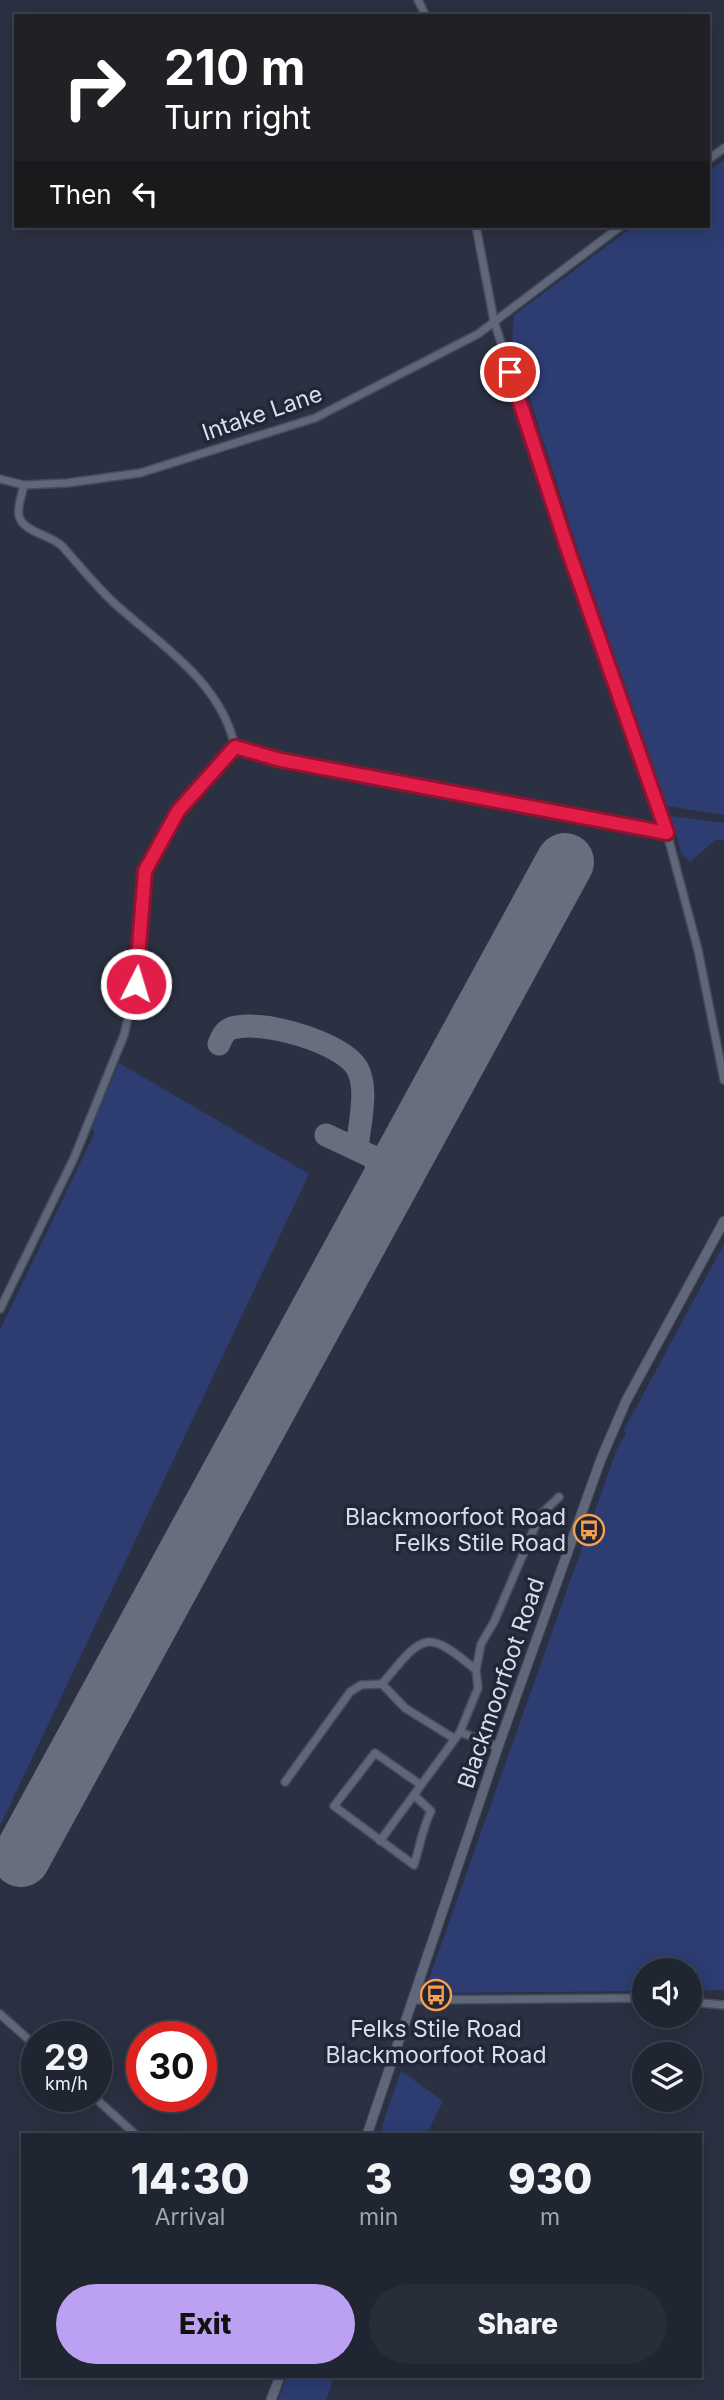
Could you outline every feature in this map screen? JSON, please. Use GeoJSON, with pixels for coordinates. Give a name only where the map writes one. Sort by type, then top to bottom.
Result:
{"type":"FeatureCollection","features":[{"type":"Feature","properties":{"kind":"street"},"geometry":{"type":"LineString","coordinates":[[476,228],[494,321],[567,547],[667,833],[698,950],[724,1080]]}},
{"type":"Feature","properties":{"kind":"street","name":"Intake Lane"},"geometry":{"type":"LineString","coordinates":[[0,479],[24,485],[67,484],[141,473],[315,418],[478,334],[618,228]]}},
{"type":"Feature","properties":{"kind":"street"},"geometry":{"type":"LineString","coordinates":[[24,485],[19,516],[24,525],[61,546],[89,580],[175,653],[206,687],[221,711],[235,747]]}},
{"type":"Feature","properties":{"kind":"street"},"geometry":{"type":"LineString","coordinates":[[235,747],[272,758],[667,833]]}},
{"type":"Feature","properties":{"kind":"street"},"geometry":{"type":"LineString","coordinates":[[0,1309],[74,1157],[124,1035],[136,984],[145,871],[178,811],[235,747]]}},
{"type":"Feature","properties":{"kind":"street","name":"Blackmoorfoot Road"},"geometry":{"type":"LineString","coordinates":[[368,2133],[498,1747],[606,1447],[626,1401],[724,1221]]}},
{"type":"Feature","properties":{"kind":"street"},"geometry":{"type":"LineString","coordinates":[[380,1841],[460,1732],[474,1704],[478,1688],[476,1670],[481,1644],[494,1622],[540,1516],[559,1497]]}},
{"type":"Feature","properties":{"kind":"street"},"geometry":{"type":"LineString","coordinates":[[285,1782],[350,1692],[361,1685],[382,1684],[407,1654],[420,1644],[434,1641],[446,1644],[476,1670]]}},
{"type":"Feature","properties":{"kind":"street"},"geometry":{"type":"LineString","coordinates":[[382,1684],[405,1708],[455,1740]]}},
{"type":"Feature","properties":{"kind":"street"},"geometry":{"type":"LineString","coordinates":[[460,1732],[498,1747]]}},
{"type":"Feature","properties":{"kind":"street"},"geometry":{"type":"LineString","coordinates":[[414,1795],[431,1811],[422,1829],[423,1839],[415,1865],[334,1806],[375,1753],[421,1785]]}},
{"type":"Feature","properties":{"kind":"street"},"geometry":{"type":"LineString","coordinates":[[414,2000],[632,1998]]}},
{"type":"Feature","properties":{"kind":"street"},"geometry":{"type":"LineString","coordinates":[[702,2003],[724,2005]]}},
{"type":"Feature","properties":{"kind":"street"},"geometry":{"type":"LineString","coordinates":[[0,2014],[21,2032]]}},
{"type":"Feature","properties":{"kind":"street"},"geometry":{"type":"LineString","coordinates":[[111,2112],[134,2133]]}},
{"type":"Feature","properties":{"kind":"street"},"geometry":{"type":"LineString","coordinates":[[271,2400],[279,2378]]}},
{"type":"Feature","properties":{"kind":"shaded area"},"geometry":{"type":"Polygon","coordinates":[[[724,160],[724,815],[667,806],[579,553],[512,343],[514,315],[631,228],[710,228],[710,170],[724,160]]]}},
{"type":"Feature","properties":{"kind":"shaded area"},"geometry":{"type":"Polygon","coordinates":[[[671,816],[724,823],[724,840],[715,840],[690,862],[681,852],[671,816]]]}},
{"type":"Feature","properties":{"kind":"shaded area"},"geometry":{"type":"Polygon","coordinates":[[[119,1063],[309,1174],[0,1826],[0,1330],[95,1132],[91,1129],[119,1063]]]}},
{"type":"Feature","properties":{"kind":"shaded area"},"geometry":{"type":"Polygon","coordinates":[[[724,1244],[724,1990],[702,1991],[702,1958],[632,1958],[632,1991],[424,1993],[617,1449],[626,1434],[624,1430],[724,1244]]]}},
{"type":"Feature","properties":{"kind":"shaded area"},"geometry":{"type":"Polygon","coordinates":[[[401,2071],[443,2101],[427,2133],[380,2133],[401,2071]]]}},
{"type":"Feature","properties":{"kind":"shaded area"},"geometry":{"type":"Polygon","coordinates":[[[286,2378],[334,2378],[326,2400],[278,2400],[286,2378]]]}},
{"type":"Feature","properties":{"kind":"taxiway"},"geometry":{"type":"LineString","coordinates":[[219,1044],[225,1033],[232,1028],[262,1027],[300,1035],[349,1058],[361,1076],[362,1086],[357,1149]]}},
{"type":"Feature","properties":{"kind":"taxiway"},"geometry":{"type":"LineString","coordinates":[[326,1135],[373,1157],[378,1168],[375,1206]]}},
{"type":"Feature","properties":{"kind":"runway"},"geometry":{"type":"LineString","coordinates":[[21,1858],[565,862]]}},
{"type":"Feature","properties":{"kind":"place","name":"Blackmoorfoot Road Felks Stile Road"},"geometry":{"type":"Point","coordinates":[589,1530]}},
{"type":"Feature","properties":{"kind":"place","name":"Felks Stile Road Blackmoorfoot Road"},"geometry":{"type":"Point","coordinates":[436,1995]}},
{"type":"Feature","properties":{"kind":"route"},"geometry":{"type":"LineString","coordinates":[[136,984],[145,871],[178,811],[235,747],[281,760],[667,833],[567,547],[510,372]]}}]}
